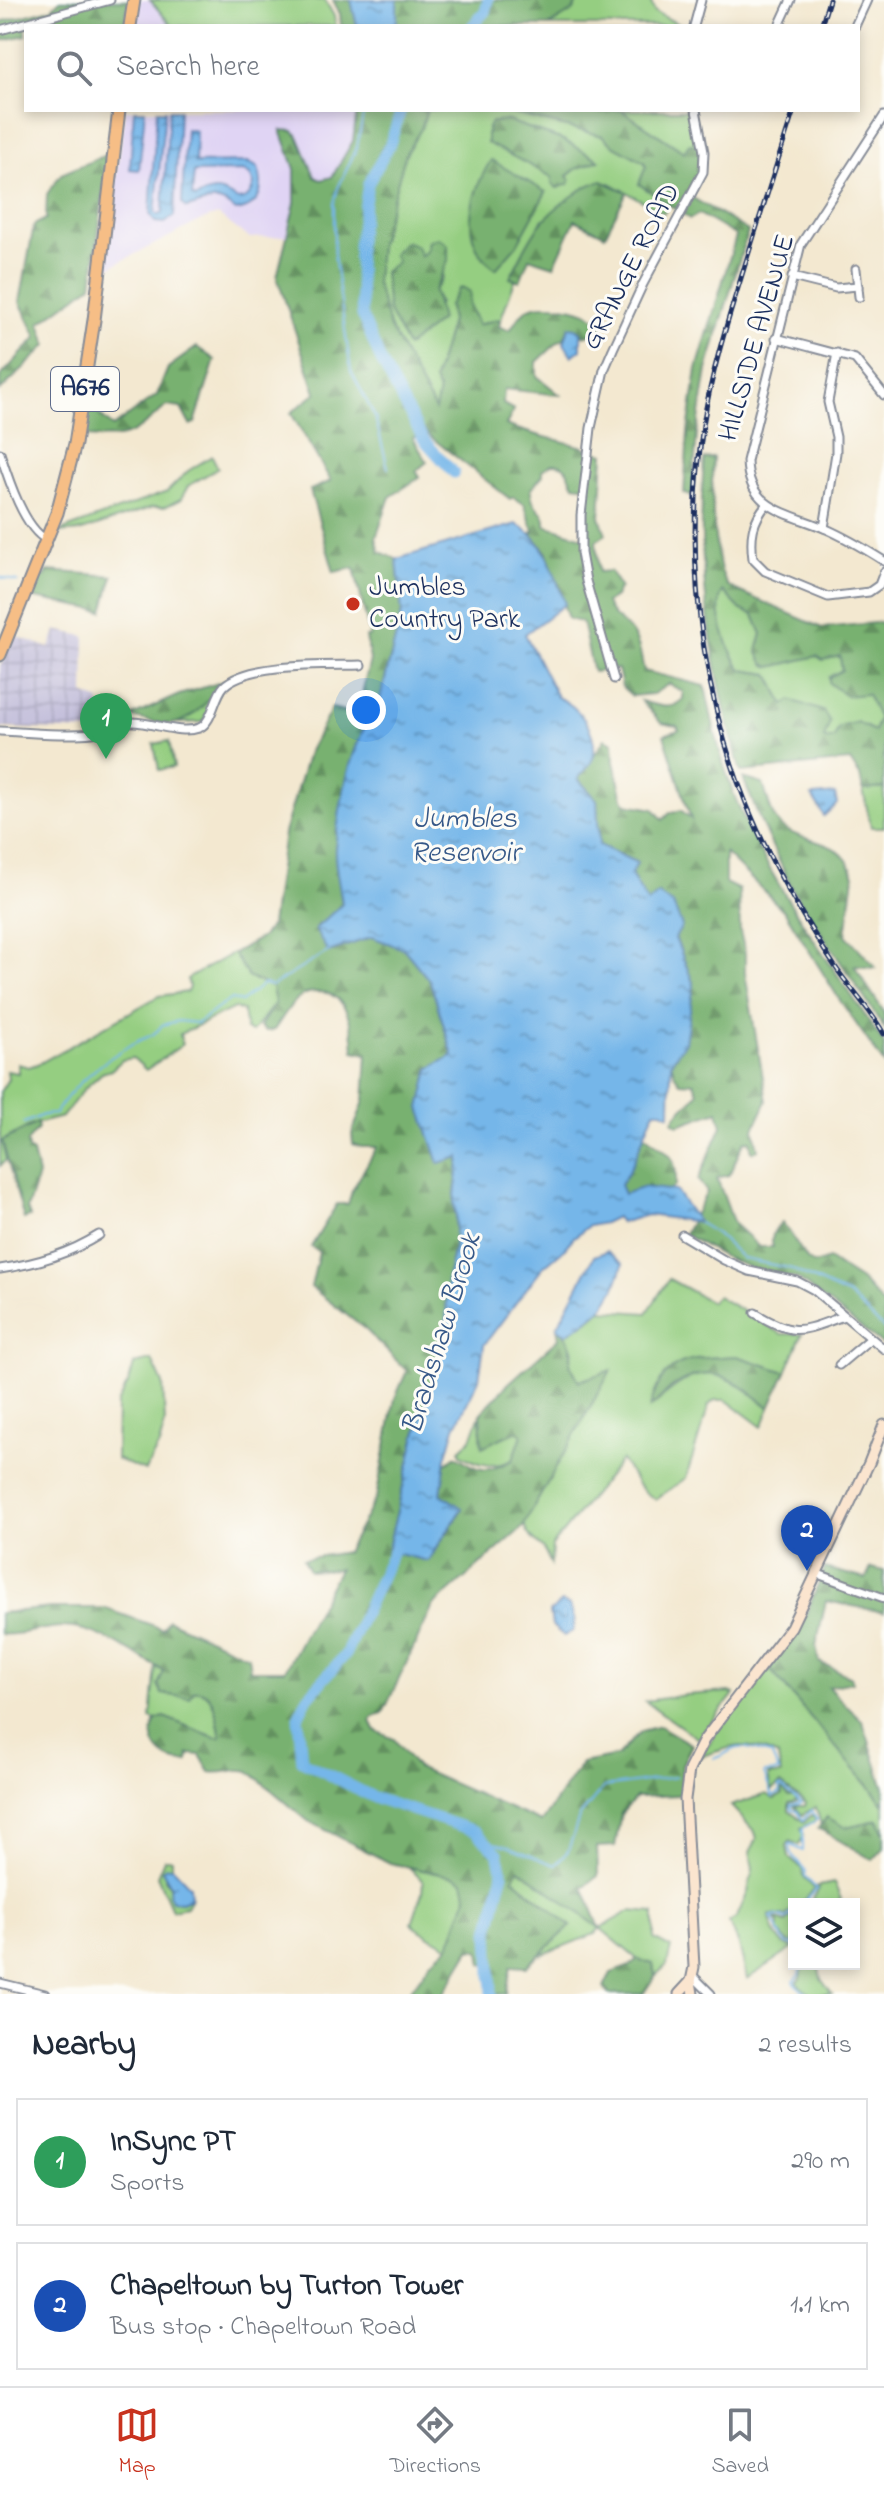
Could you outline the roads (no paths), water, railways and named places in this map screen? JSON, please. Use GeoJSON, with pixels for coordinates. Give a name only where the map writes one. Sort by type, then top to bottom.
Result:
{"type":"FeatureCollection","features":[{"type":"Feature","properties":{"kind":"main road"},"geometry":{"type":"LineString","coordinates":[[130,24],[134,0]]}},
{"type":"Feature","properties":{"kind":"main road","name":"A676"},"geometry":{"type":"LineString","coordinates":[[0,655],[47,540],[68,472],[82,406],[119,112]]}},
{"type":"Feature","properties":{"kind":"main road"},"geometry":{"type":"LineString","coordinates":[[693,1994],[685,1799],[689,1770],[704,1740],[786,1636],[869,1463],[884,1425]]}},
{"type":"Feature","properties":{"kind":"main road"},"geometry":{"type":"LineString","coordinates":[[679,1994],[692,1979]]}},
{"type":"Feature","properties":{"kind":"street"},"geometry":{"type":"LineString","coordinates":[[0,30],[83,4],[110,0]]}},
{"type":"Feature","properties":{"kind":"street"},"geometry":{"type":"LineString","coordinates":[[695,24],[701,0]]}},
{"type":"Feature","properties":{"kind":"street"},"geometry":{"type":"LineString","coordinates":[[780,24],[791,0]]}},
{"type":"Feature","properties":{"kind":"street"},"geometry":{"type":"LineString","coordinates":[[856,24],[867,0]]}},
{"type":"Feature","properties":{"kind":"street","name":"GRANGE ROAD"},"geometry":{"type":"LineString","coordinates":[[614,679],[581,553],[581,515],[588,447],[597,396],[613,349],[703,172],[704,152],[696,112]]}},
{"type":"Feature","properties":{"kind":"street","name":"HILLSIDE AVENUE"},"geometry":{"type":"LineString","coordinates":[[767,504],[750,482],[747,461],[801,244],[884,116]]}},
{"type":"Feature","properties":{"kind":"street"},"geometry":{"type":"LineString","coordinates":[[856,269],[859,297]]}},
{"type":"Feature","properties":{"kind":"street"},"geometry":{"type":"LineString","coordinates":[[792,277],[836,288],[858,286]]}},
{"type":"Feature","properties":{"kind":"street"},"geometry":{"type":"LineString","coordinates":[[776,338],[848,355],[860,363],[884,395]]}},
{"type":"Feature","properties":{"kind":"street"},"geometry":{"type":"LineString","coordinates":[[824,528],[836,453],[836,437],[828,402],[837,353]]}},
{"type":"Feature","properties":{"kind":"street"},"geometry":{"type":"LineString","coordinates":[[0,453],[27,518],[38,536],[47,540]]}},
{"type":"Feature","properties":{"kind":"street"},"geometry":{"type":"LineString","coordinates":[[884,561],[824,528],[779,512],[767,504],[752,531],[753,559],[765,571],[828,597],[869,592],[879,585],[884,572]]}},
{"type":"Feature","properties":{"kind":"street"},"geometry":{"type":"LineString","coordinates":[[0,731],[92,733],[133,722],[199,728],[205,723],[225,685],[234,680],[273,668],[361,665]]}},
{"type":"Feature","properties":{"kind":"street"},"geometry":{"type":"LineString","coordinates":[[0,1269],[53,1257],[99,1235]]}},
{"type":"Feature","properties":{"kind":"street"},"geometry":{"type":"LineString","coordinates":[[682,1235],[749,1271],[797,1281],[814,1290],[884,1349]]}},
{"type":"Feature","properties":{"kind":"street"},"geometry":{"type":"LineString","coordinates":[[755,1313],[791,1331],[805,1330],[844,1316]]}},
{"type":"Feature","properties":{"kind":"street"},"geometry":{"type":"LineString","coordinates":[[839,1365],[870,1339]]}},
{"type":"Feature","properties":{"kind":"street"},"geometry":{"type":"LineString","coordinates":[[815,1573],[884,1598]]}},
{"type":"Feature","properties":{"kind":"street"},"geometry":{"type":"LineString","coordinates":[[692,1979],[711,1994]]}},
{"type":"Feature","properties":{"kind":"street"},"geometry":{"type":"LineString","coordinates":[[0,1983],[45,1994]]}},
{"type":"Feature","properties":{"kind":"water"},"geometry":{"type":"Polygon","coordinates":[[[351,0],[397,0],[397,24],[357,24],[351,0]]]}},
{"type":"Feature","properties":{"kind":"water"},"geometry":{"type":"Polygon","coordinates":[[[134,112],[145,112],[139,170],[130,169],[134,112]]]}},
{"type":"Feature","properties":{"kind":"water"},"geometry":{"type":"Polygon","coordinates":[[[157,112],[165,112],[155,213],[158,215],[163,212],[169,112],[179,112],[174,216],[165,223],[155,222],[150,214],[157,112]]]}},
{"type":"Feature","properties":{"kind":"water"},"geometry":{"type":"Polygon","coordinates":[[[186,129],[196,131],[195,163],[248,162],[258,168],[261,183],[259,196],[251,206],[236,211],[217,201],[186,208],[182,203],[186,129]],[[243,171],[194,172],[192,196],[196,198],[217,191],[238,200],[245,198],[254,184],[250,175],[243,171]]]}},
{"type":"Feature","properties":{"kind":"water"},"geometry":{"type":"Polygon","coordinates":[[[569,327],[581,332],[581,349],[572,356],[564,343],[569,327]]]}},
{"type":"Feature","properties":{"kind":"water","name":"Jumbles Reservoir"},"geometry":{"type":"Polygon","coordinates":[[[516,524],[542,548],[565,604],[525,634],[557,697],[580,714],[590,730],[593,758],[578,779],[597,800],[599,845],[637,863],[631,875],[648,903],[658,894],[673,905],[682,926],[675,938],[694,985],[685,1042],[671,1062],[670,1115],[655,1111],[620,1185],[624,1194],[644,1187],[676,1191],[698,1222],[647,1215],[620,1223],[616,1217],[589,1226],[542,1268],[484,1345],[479,1379],[455,1427],[446,1458],[441,1494],[462,1508],[428,1561],[388,1548],[416,1435],[446,1338],[447,1279],[454,1248],[454,1203],[460,1157],[439,1163],[420,1108],[429,1069],[453,1055],[430,981],[404,949],[372,937],[328,952],[315,929],[342,904],[335,856],[339,814],[353,756],[368,722],[378,708],[402,612],[397,559],[516,524]]]}},
{"type":"Feature","properties":{"kind":"water"},"geometry":{"type":"Polygon","coordinates":[[[835,794],[837,804],[824,816],[812,796],[835,794]]]}},
{"type":"Feature","properties":{"kind":"water"},"geometry":{"type":"Polygon","coordinates":[[[607,1251],[623,1264],[614,1289],[597,1313],[566,1334],[557,1327],[594,1256],[607,1251]]]}},
{"type":"Feature","properties":{"kind":"water"},"geometry":{"type":"Polygon","coordinates":[[[562,1602],[570,1606],[575,1621],[573,1631],[564,1636],[552,1626],[550,1612],[562,1602]]]}},
{"type":"Feature","properties":{"kind":"water"},"geometry":{"type":"Polygon","coordinates":[[[172,1867],[190,1886],[191,1898],[172,1901],[169,1894],[171,1886],[162,1870],[172,1867]]]}},
{"type":"Feature","properties":{"kind":"waterway","name":"Bradshaw Brook"},"geometry":{"type":"LineString","coordinates":[[474,24],[485,12],[488,0]]}},
{"type":"Feature","properties":{"kind":"waterway"},"geometry":{"type":"LineString","coordinates":[[364,112],[357,147],[334,203],[334,255],[351,371],[375,417],[388,468]]}},
{"type":"Feature","properties":{"kind":"waterway","name":"Bradshaw Brook"},"geometry":{"type":"LineString","coordinates":[[400,112],[390,144],[368,184],[358,246],[362,315],[381,361],[423,439],[454,473]]}},
{"type":"Feature","properties":{"kind":"waterway"},"geometry":{"type":"LineString","coordinates":[[0,577],[18,582]]}},
{"type":"Feature","properties":{"kind":"waterway"},"geometry":{"type":"LineString","coordinates":[[24,1123],[55,1114],[79,1084],[98,1067],[130,1045],[152,1035],[162,1025],[178,1021],[197,1023],[231,999],[241,1002],[263,984],[272,986],[329,951]]}},
{"type":"Feature","properties":{"kind":"waterway"},"geometry":{"type":"LineString","coordinates":[[699,1223],[717,1234],[743,1259],[789,1268],[849,1296],[884,1329]]}},
{"type":"Feature","properties":{"kind":"waterway","name":"Bradshaw Brook"},"geometry":{"type":"LineString","coordinates":[[398,1540],[345,1655],[308,1697],[298,1717],[302,1761],[375,1798],[475,1831],[498,1853],[503,1873],[489,1932],[492,1994]]}},
{"type":"Feature","properties":{"kind":"waterway"},"geometry":{"type":"LineString","coordinates":[[714,1758],[742,1748],[771,1754],[779,1772],[764,1773],[772,1797],[780,1793],[779,1787],[782,1787],[802,1803],[791,1805],[803,1820],[812,1810],[817,1820],[803,1828],[803,1851],[790,1844],[793,1856],[806,1871],[805,1877],[817,1889],[809,1898]]}},
{"type":"Feature","properties":{"kind":"waterway"},"geometry":{"type":"LineString","coordinates":[[486,1841],[555,1865],[568,1851],[579,1817],[604,1787],[676,1777]]}},
{"type":"Feature","properties":{"kind":"waterway"},"geometry":{"type":"LineString","coordinates":[[788,1917],[771,1917],[788,1944]]}},
{"type":"Feature","properties":{"kind":"waterway"},"geometry":{"type":"LineString","coordinates":[[800,1970],[793,1982],[806,1994]]}},
{"type":"Feature","properties":{"kind":"railway"},"geometry":{"type":"LineString","coordinates":[[822,24],[829,0]]}},
{"type":"Feature","properties":{"kind":"railway"},"geometry":{"type":"LineString","coordinates":[[793,112],[730,314],[706,406],[697,479],[697,590],[714,700],[728,753],[747,805],[800,912],[884,1034]]}},
{"type":"Feature","properties":{"kind":"place","name":"Jumbles Country Park"},"geometry":{"type":"Point","coordinates":[353,604]}},
{"type":"Feature","properties":{"kind":"place","name":"InSync PT"},"geometry":{"type":"Point","coordinates":[106,759]}},
{"type":"Feature","properties":{"kind":"place","name":"Chapeltown by Turton Tower"},"geometry":{"type":"Point","coordinates":[807,1571]}}]}
